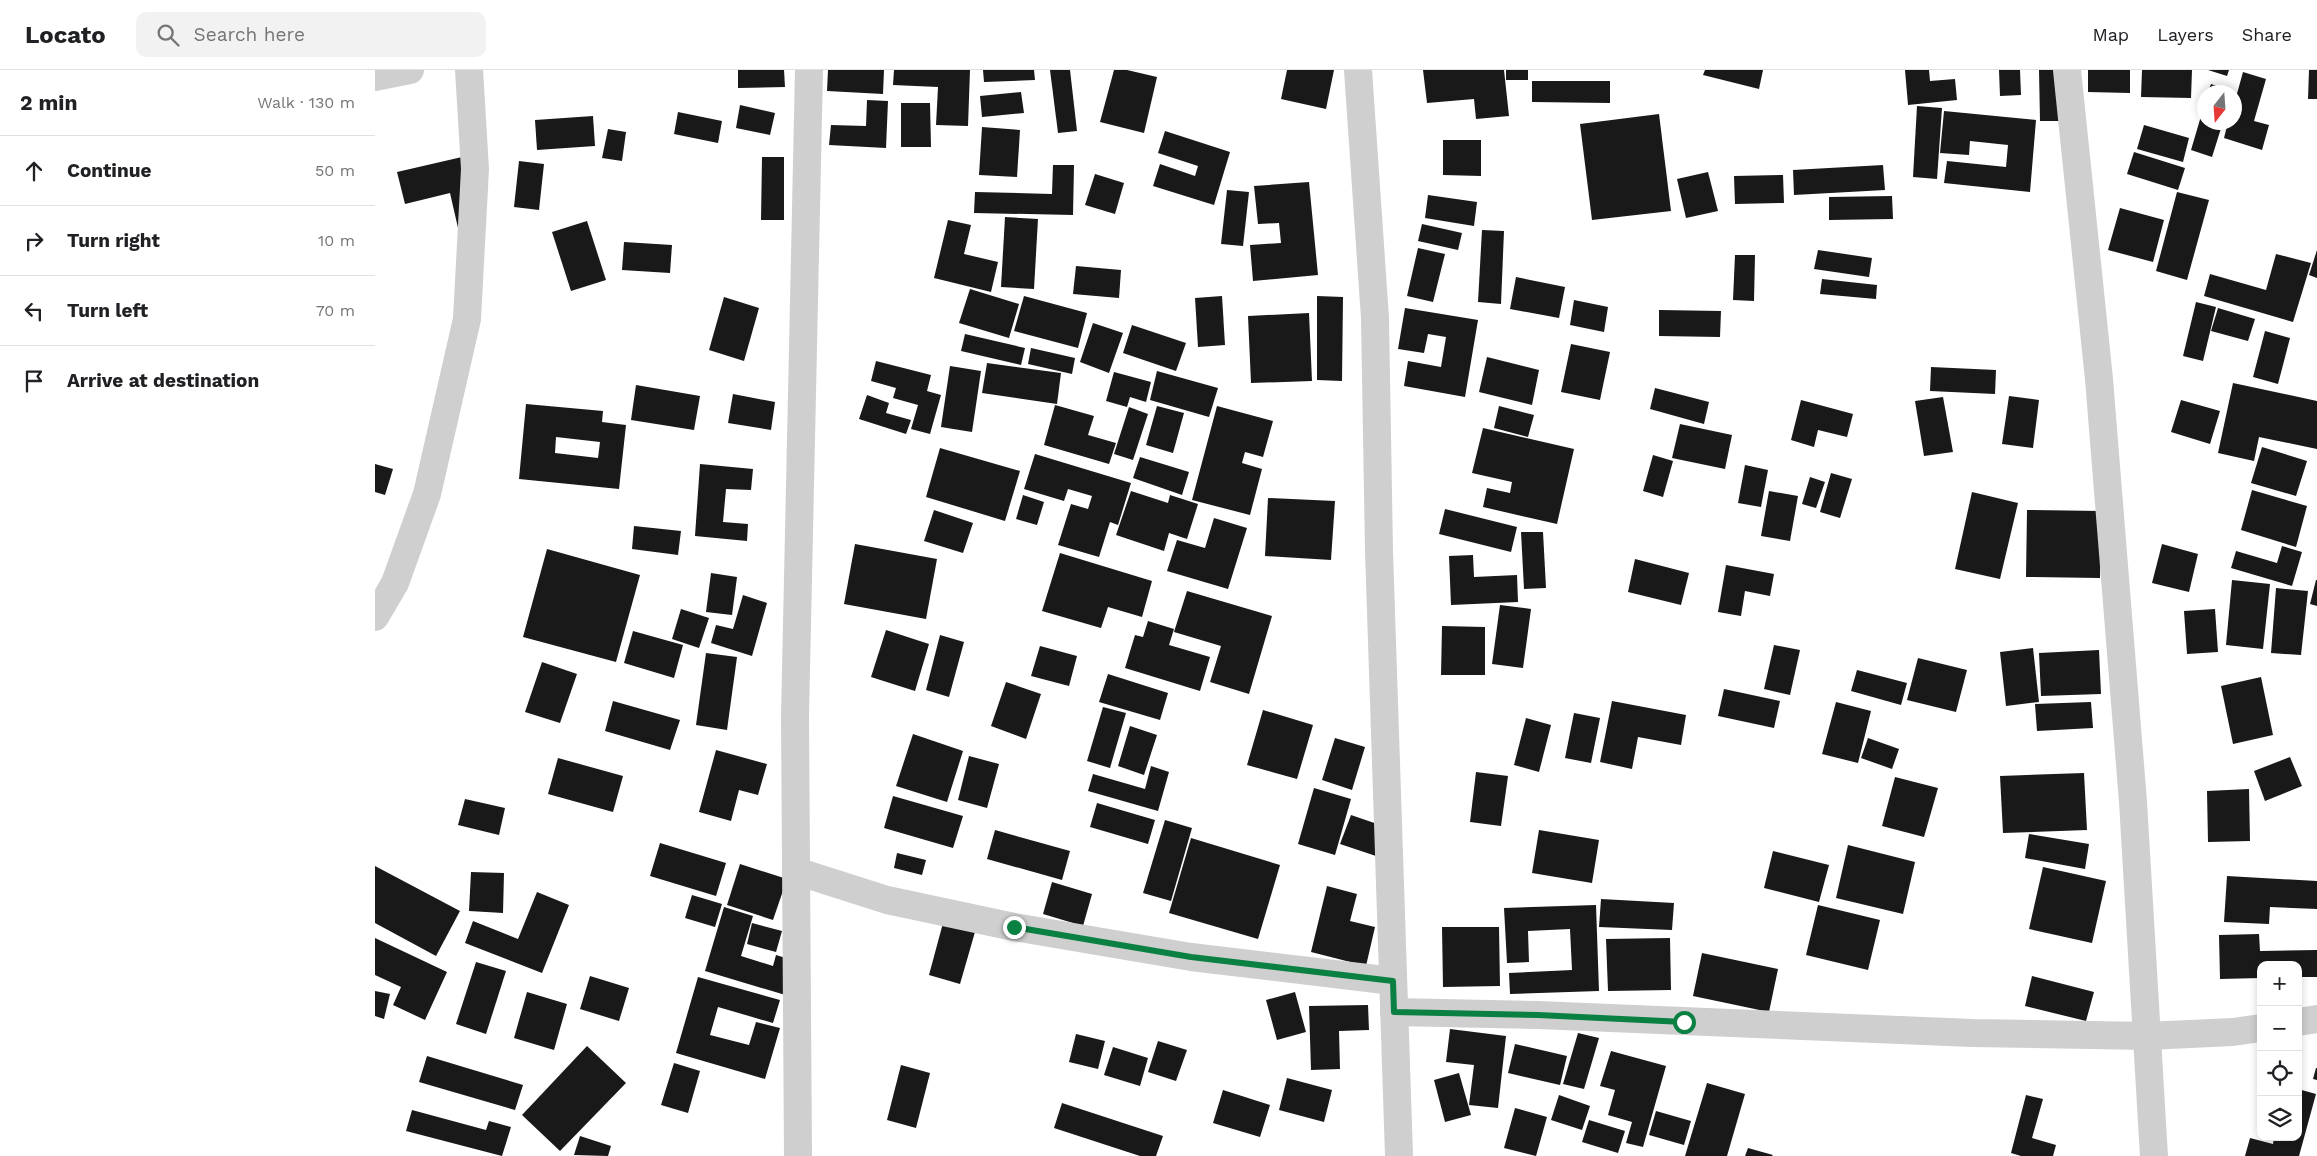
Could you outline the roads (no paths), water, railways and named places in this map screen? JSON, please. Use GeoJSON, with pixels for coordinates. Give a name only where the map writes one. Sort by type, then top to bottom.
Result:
{"type":"FeatureCollection","features":[{"type":"Feature","properties":{"kind":"street"},"geometry":{"type":"LineString","coordinates":[[375,77],[411,70]]}},
{"type":"Feature","properties":{"kind":"street"},"geometry":{"type":"LineString","coordinates":[[375,617],[395,583],[427,494],[467,319],[475,170],[469,70]]}},
{"type":"Feature","properties":{"kind":"street"},"geometry":{"type":"LineString","coordinates":[[798,1156],[795,706],[809,70]]}},
{"type":"Feature","properties":{"kind":"street"},"geometry":{"type":"LineString","coordinates":[[1358,70],[1375,318],[1379,561],[1399,1156]]}},
{"type":"Feature","properties":{"kind":"street"},"geometry":{"type":"LineString","coordinates":[[2067,70],[2101,399],[2133,802],[2154,1156]]}},
{"type":"Feature","properties":{"kind":"street"},"geometry":{"type":"LineString","coordinates":[[796,870],[887,900],[1014,927],[1191,957],[1393,981]]}},
{"type":"Feature","properties":{"kind":"street"},"geometry":{"type":"LineString","coordinates":[[1394,1012],[1538,1015],[1972,1033],[2147,1036],[2233,1032],[2257,1029]]}},
{"type":"Feature","properties":{"kind":"street"},"geometry":{"type":"LineString","coordinates":[[2302,1022],[2317,1020]]}}]}
